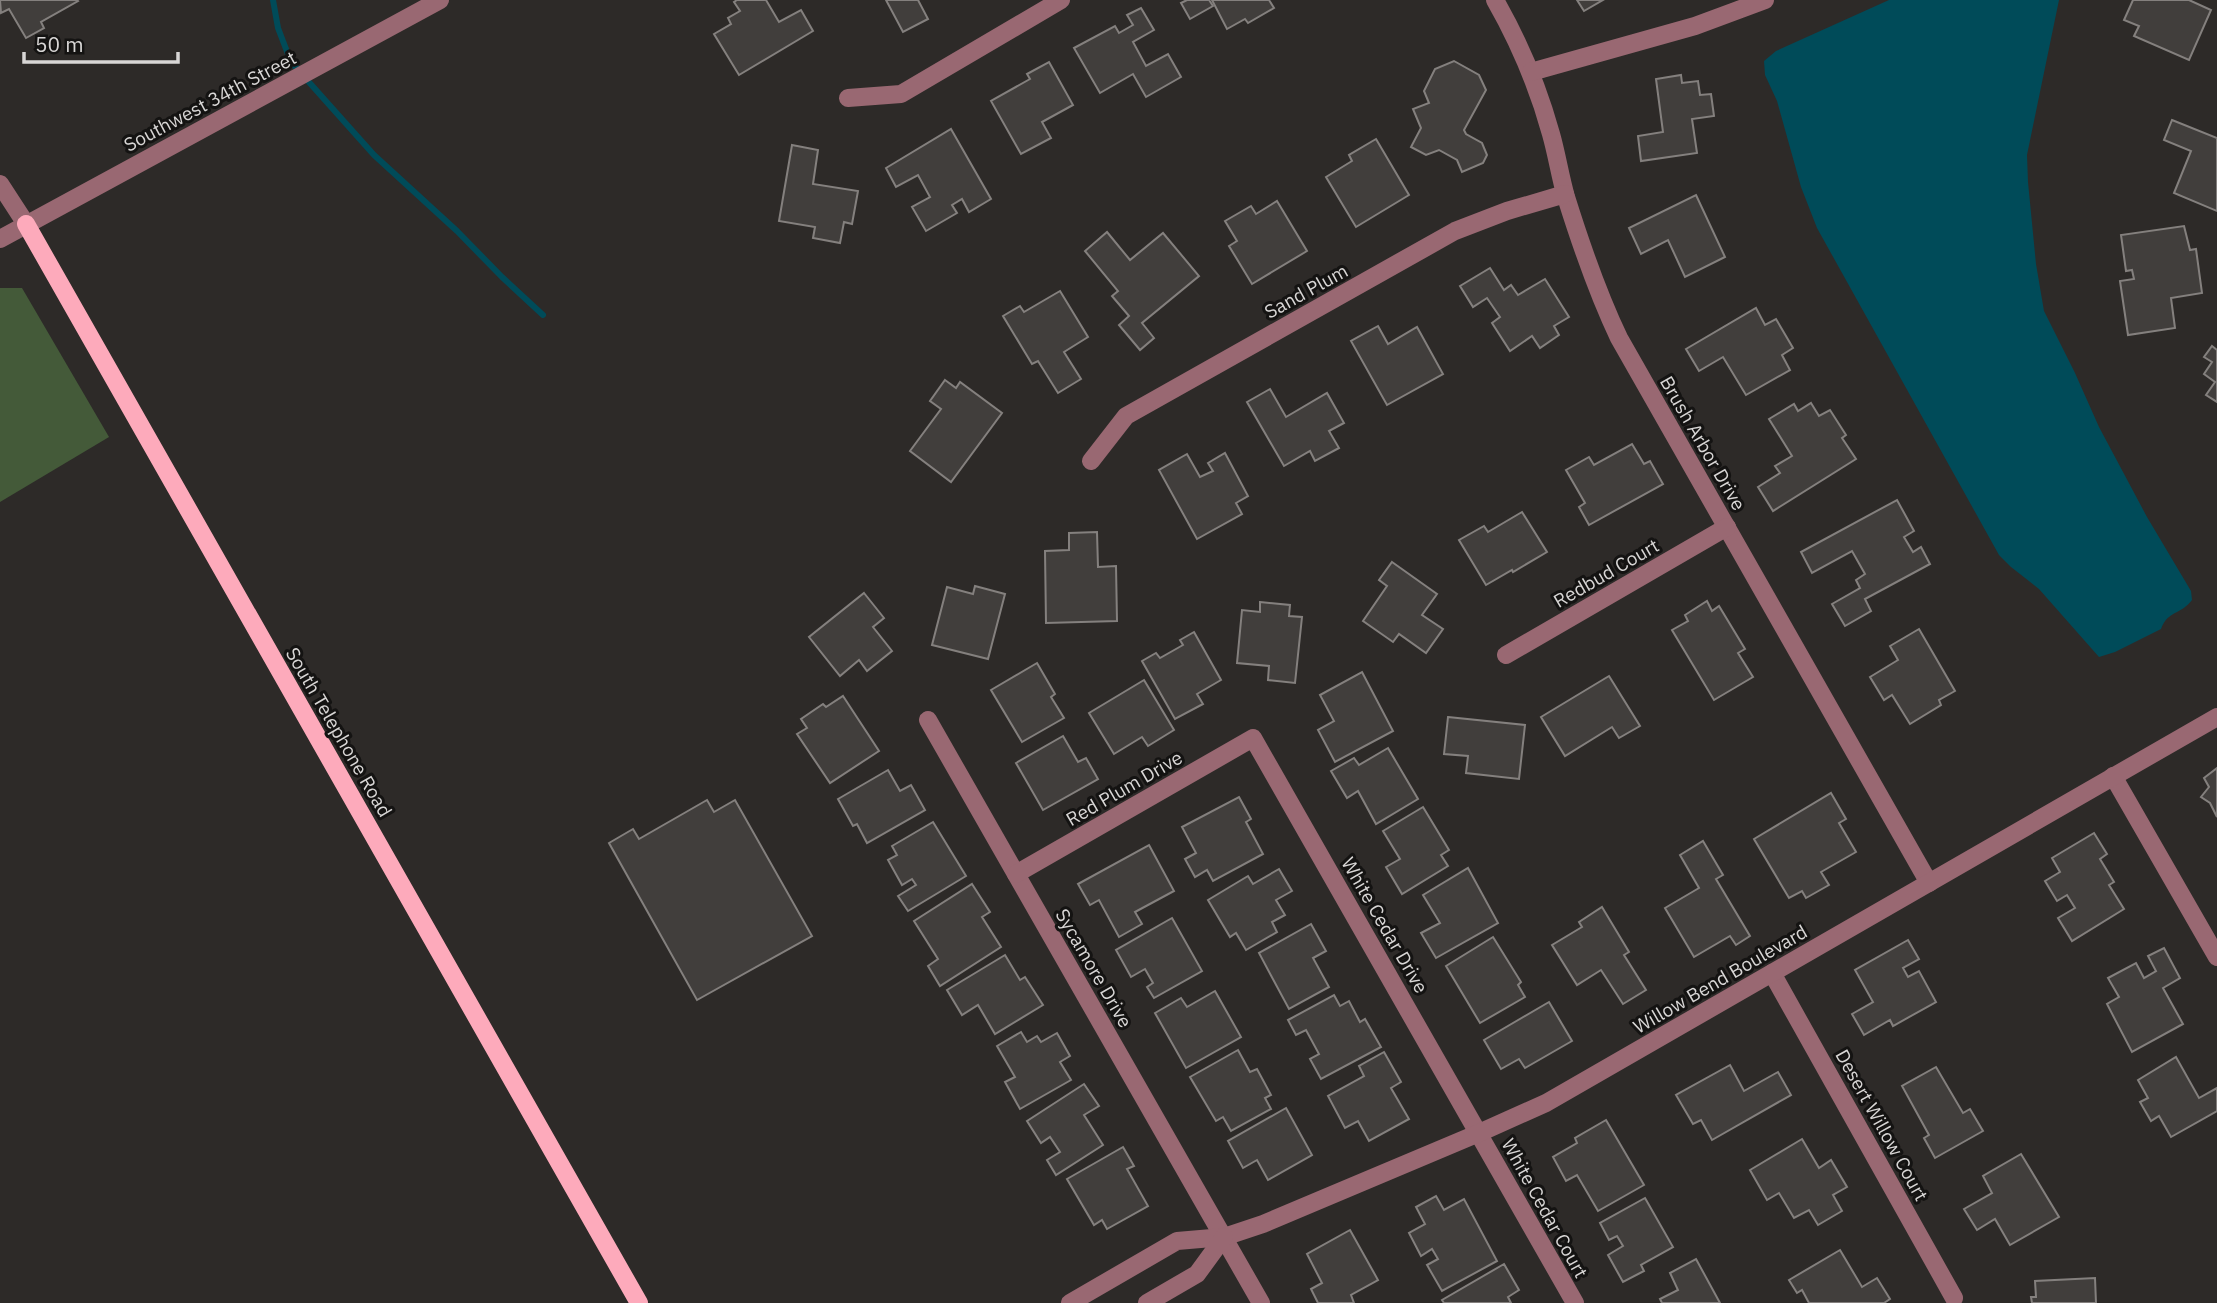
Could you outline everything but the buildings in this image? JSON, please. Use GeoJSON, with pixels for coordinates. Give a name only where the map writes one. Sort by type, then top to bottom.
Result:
{"type":"FeatureCollection","features":[{"type":"Feature","properties":{"kind":"main road","name":"South Telephone Road"},"geometry":{"type":"LineString","coordinates":[[26,224],[639,1303]]}},
{"type":"Feature","properties":{"kind":"street","name":"Southwest 34th Street"},"geometry":{"type":"LineString","coordinates":[[0,239],[440,0]]}},
{"type":"Feature","properties":{"kind":"street"},"geometry":{"type":"LineString","coordinates":[[848,99],[901,94],[1061,0]]}},
{"type":"Feature","properties":{"kind":"street","name":"Brush Arbor Drive"},"geometry":{"type":"LineString","coordinates":[[1495,0],[1531,72],[1551,134],[1565,194],[1594,280],[1619,338],[1928,883]]}},
{"type":"Feature","properties":{"kind":"street"},"geometry":{"type":"LineString","coordinates":[[1531,72],[1695,26],[1765,0]]}},
{"type":"Feature","properties":{"kind":"street","name":"South Telephone Road"},"geometry":{"type":"LineString","coordinates":[[0,184],[26,224]]}},
{"type":"Feature","properties":{"kind":"street","name":"Sand Plum"},"geometry":{"type":"LineString","coordinates":[[1091,461],[1126,416],[1394,265],[1455,231],[1507,211],[1565,194]]}},
{"type":"Feature","properties":{"kind":"street","name":"Redbud Court"},"geometry":{"type":"LineString","coordinates":[[1506,655],[1727,527]]}},
{"type":"Feature","properties":{"kind":"street","name":"Willow Bend Boulevard"},"geometry":{"type":"LineString","coordinates":[[1070,1303],[1177,1241],[1224,1237],[1263,1224],[1546,1103],[2217,717]]}},
{"type":"Feature","properties":{"kind":"street","name":"Sycamore Drive"},"geometry":{"type":"LineString","coordinates":[[928,720],[1261,1303]]}},
{"type":"Feature","properties":{"kind":"street","name":"Red Plum Drive"},"geometry":{"type":"LineString","coordinates":[[1016,874],[1253,738]]}},
{"type":"Feature","properties":{"kind":"street","name":"White Cedar Drive"},"geometry":{"type":"LineString","coordinates":[[1253,738],[1479,1133]]}},
{"type":"Feature","properties":{"kind":"street"},"geometry":{"type":"LineString","coordinates":[[2113,776],[2217,957]]}},
{"type":"Feature","properties":{"kind":"street","name":"Desert Willow Court"},"geometry":{"type":"LineString","coordinates":[[1772,973],[1954,1298]]}},
{"type":"Feature","properties":{"kind":"street","name":"White Cedar Court"},"geometry":{"type":"LineString","coordinates":[[1479,1133],[1575,1303]]}},
{"type":"Feature","properties":{"kind":"street"},"geometry":{"type":"LineString","coordinates":[[1147,1303],[1197,1274],[1224,1237]]}},
{"type":"Feature","properties":{"kind":"green space"},"geometry":{"type":"Polygon","coordinates":[[[0,288],[22,288],[109,437],[0,502],[0,288]]]}},
{"type":"Feature","properties":{"kind":"water"},"geometry":{"type":"Polygon","coordinates":[[[1889,0],[2059,0],[2027,155],[2036,264],[2044,311],[2099,427],[2147,517],[2191,591],[2192,600],[2171,615],[2161,629],[2115,652],[2099,657],[2039,589],[1999,555],[1817,228],[1801,187],[1777,101],[1765,75],[1764,61],[1776,51],[1889,0]]]}},
{"type":"Feature","properties":{"kind":"waterway"},"geometry":{"type":"LineString","coordinates":[[273,0],[278,28],[291,62],[374,155],[543,315]]}}]}
